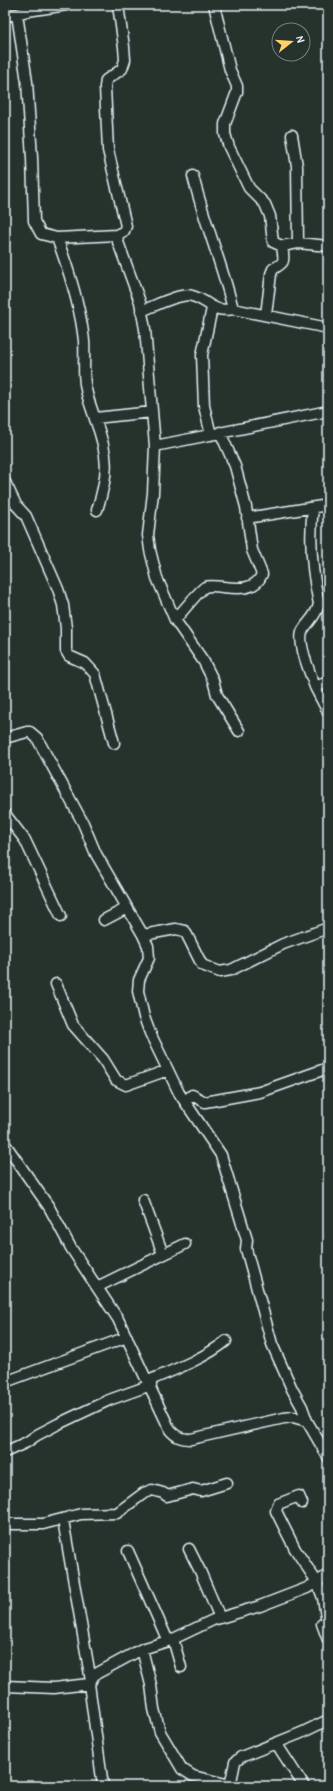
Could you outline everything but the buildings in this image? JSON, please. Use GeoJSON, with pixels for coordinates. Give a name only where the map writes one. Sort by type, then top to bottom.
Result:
{"type":"FeatureCollection","features":[{"type":"Feature","properties":{"kind":"street"},"geometry":{"type":"LineString","coordinates":[[5,16],[67,5]]}},
{"type":"Feature","properties":{"kind":"street"},"geometry":{"type":"LineString","coordinates":[[17,14],[26,82],[32,158],[34,221],[40,234],[57,238],[117,235],[124,231],[126,226],[108,150],[105,87],[106,80],[122,69],[125,60],[118,5]]}},
{"type":"Feature","properties":{"kind":"street"},"geometry":{"type":"LineString","coordinates":[[214,5],[230,70],[238,92],[225,124],[225,134],[229,147],[249,188],[265,204],[270,216],[273,242],[282,246],[298,243],[328,246]]}},
{"type":"Feature","properties":{"kind":"street"},"geometry":{"type":"LineString","coordinates":[[292,135],[296,166],[298,243]]}},
{"type":"Feature","properties":{"kind":"street"},"geometry":{"type":"LineString","coordinates":[[193,176],[200,202],[224,271],[233,309]]}},
{"type":"Feature","properties":{"kind":"street"},"geometry":{"type":"LineString","coordinates":[[117,235],[141,311],[145,329],[155,446],[153,493],[148,535],[154,569],[166,602],[175,620],[204,662],[213,680],[217,695],[239,731]]}},
{"type":"Feature","properties":{"kind":"street"},"geometry":{"type":"LineString","coordinates":[[57,238],[65,262],[82,330],[85,382],[88,404],[95,418],[107,461],[105,484],[97,510]]}},
{"type":"Feature","properties":{"kind":"street"},"geometry":{"type":"LineString","coordinates":[[266,315],[271,274],[273,269],[281,266],[283,262],[282,246]]}},
{"type":"Feature","properties":{"kind":"street"},"geometry":{"type":"LineString","coordinates":[[141,311],[182,296],[191,295],[212,308],[224,310],[233,309],[328,328]]}},
{"type":"Feature","properties":{"kind":"street"},"geometry":{"type":"LineString","coordinates":[[175,620],[203,588],[210,586],[232,589],[242,588],[256,582],[261,577],[262,571],[250,544],[247,518],[235,466],[216,434],[204,406],[202,356],[212,308]]}},
{"type":"Feature","properties":{"kind":"street"},"geometry":{"type":"LineString","coordinates":[[155,446],[328,411]]}},
{"type":"Feature","properties":{"kind":"street"},"geometry":{"type":"LineString","coordinates":[[95,418],[152,412]]}},
{"type":"Feature","properties":{"kind":"street"},"geometry":{"type":"LineString","coordinates":[[5,482],[16,505],[26,516],[58,589],[63,605],[66,628],[66,651],[69,656],[85,663],[94,674],[114,743]]}},
{"type":"Feature","properties":{"kind":"street"},"geometry":{"type":"LineString","coordinates":[[247,518],[328,505]]}},
{"type":"Feature","properties":{"kind":"street"},"geometry":{"type":"LineString","coordinates":[[313,508],[310,530],[319,604],[318,611],[302,631],[301,640],[315,687],[328,712]]}},
{"type":"Feature","properties":{"kind":"street"},"geometry":{"type":"LineString","coordinates":[[315,687],[328,682]]}},
{"type":"Feature","properties":{"kind":"street"},"geometry":{"type":"LineString","coordinates":[[5,738],[27,732],[37,738],[83,823],[96,854],[148,946],[149,958],[140,980],[138,991],[150,1033],[185,1100],[221,1155],[237,1203],[247,1240],[246,1249],[272,1344],[292,1390],[302,1407],[307,1421],[328,1457]]}},
{"type":"Feature","properties":{"kind":"street"},"geometry":{"type":"LineString","coordinates":[[5,814],[25,840],[61,916]]}},
{"type":"Feature","properties":{"kind":"street"},"geometry":{"type":"LineString","coordinates":[[104,920],[127,908]]}},
{"type":"Feature","properties":{"kind":"street"},"geometry":{"type":"LineString","coordinates":[[143,936],[176,929],[185,931],[202,965],[220,972],[231,970],[283,944],[328,928]]}},
{"type":"Feature","properties":{"kind":"street"},"geometry":{"type":"LineString","coordinates":[[56,984],[73,1025],[103,1059],[116,1080],[126,1085],[168,1070]]}},
{"type":"Feature","properties":{"kind":"street"},"geometry":{"type":"LineString","coordinates":[[185,1100],[192,1095],[205,1102],[260,1092],[328,1068]]}},
{"type":"Feature","properties":{"kind":"street"},"geometry":{"type":"LineString","coordinates":[[5,1144],[49,1207],[71,1248],[118,1319],[170,1430],[178,1438],[184,1439],[229,1432],[293,1416],[302,1407]]}},
{"type":"Feature","properties":{"kind":"street"},"geometry":{"type":"LineString","coordinates":[[143,1200],[163,1254]]}},
{"type":"Feature","properties":{"kind":"street"},"geometry":{"type":"LineString","coordinates":[[97,1287],[184,1244]]}},
{"type":"Feature","properties":{"kind":"street"},"geometry":{"type":"LineString","coordinates":[[5,1382],[127,1337]]}},
{"type":"Feature","properties":{"kind":"street"},"geometry":{"type":"LineString","coordinates":[[5,1452],[28,1442],[37,1434],[183,1366],[219,1347],[226,1341]]}},
{"type":"Feature","properties":{"kind":"street"},"geometry":{"type":"LineString","coordinates":[[293,1416],[307,1421]]}},
{"type":"Feature","properties":{"kind":"street"},"geometry":{"type":"LineString","coordinates":[[5,1524],[43,1524],[63,1520],[81,1514],[117,1513],[144,1493],[152,1490],[163,1493],[167,1496],[193,1489],[200,1491],[227,1483]]}},
{"type":"Feature","properties":{"kind":"street"},"geometry":{"type":"LineString","coordinates":[[302,1503],[299,1496],[278,1504],[276,1511],[295,1549],[317,1582],[323,1598],[327,1623],[322,1624],[328,1640]]}},
{"type":"Feature","properties":{"kind":"street"},"geometry":{"type":"LineString","coordinates":[[63,1520],[90,1682],[103,1786]]}},
{"type":"Feature","properties":{"kind":"street"},"geometry":{"type":"LineString","coordinates":[[189,1549],[220,1618]]}},
{"type":"Feature","properties":{"kind":"street"},"geometry":{"type":"LineString","coordinates":[[128,1551],[171,1640],[181,1667]]}},
{"type":"Feature","properties":{"kind":"street"},"geometry":{"type":"LineString","coordinates":[[90,1682],[94,1675],[142,1649],[171,1640],[220,1618],[260,1606],[307,1588],[328,1575]]}},
{"type":"Feature","properties":{"kind":"street"},"geometry":{"type":"LineString","coordinates":[[142,1649],[160,1732],[182,1769],[193,1776],[230,1785],[235,1762],[241,1757],[276,1744],[328,1720]]}},
{"type":"Feature","properties":{"kind":"street"},"geometry":{"type":"LineString","coordinates":[[5,1686],[54,1688],[90,1682]]}},
{"type":"Feature","properties":{"kind":"street"},"geometry":{"type":"LineString","coordinates":[[276,1744],[304,1786]]}}]}
